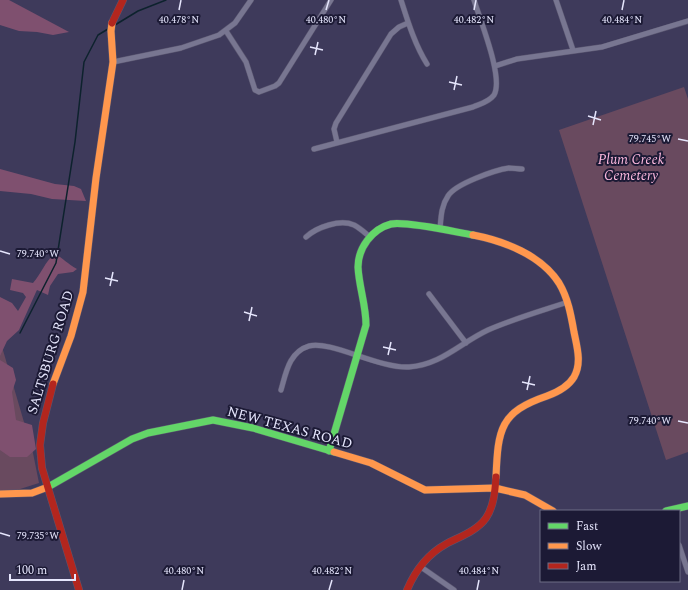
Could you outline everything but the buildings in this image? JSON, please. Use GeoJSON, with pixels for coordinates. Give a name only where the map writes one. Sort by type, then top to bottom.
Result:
{"type":"FeatureCollection","features":[{"type":"Feature","properties":{"kind":"main road","name":"SALTSBURG ROAD"},"geometry":{"type":"LineString","coordinates":[[79,590],[48,487],[40,453],[40,434],[44,413],[80,310],[96,178],[113,62],[111,31],[112,23],[123,0]]}},
{"type":"Feature","properties":{"kind":"main road"},"geometry":{"type":"LineString","coordinates":[[330,451],[358,357],[367,316],[358,263],[362,248],[370,237],[381,228],[391,224],[406,223],[459,231],[519,249],[548,269],[557,279],[568,302],[578,356],[578,368],[572,379],[563,390],[522,406],[514,411],[504,424],[498,447],[495,488],[491,508],[479,526],[435,551],[421,567],[407,590]]}},
{"type":"Feature","properties":{"kind":"main road","name":"NEW TEXAS ROAD"},"geometry":{"type":"LineString","coordinates":[[0,494],[32,493],[48,487],[132,439],[148,433],[213,420],[253,428],[379,466],[425,490],[495,488],[525,495],[551,510]]}},
{"type":"Feature","properties":{"kind":"main road"},"geometry":{"type":"LineString","coordinates":[[672,510],[688,506]]}},
{"type":"Feature","properties":{"kind":"street"},"geometry":{"type":"LineString","coordinates":[[113,62],[180,48],[226,31],[235,23],[251,0]]}},
{"type":"Feature","properties":{"kind":"street"},"geometry":{"type":"LineString","coordinates":[[226,31],[246,62],[256,90],[259,92],[279,83],[331,0]]}},
{"type":"Feature","properties":{"kind":"street"},"geometry":{"type":"LineString","coordinates":[[401,0],[408,23],[421,55],[427,64]]}},
{"type":"Feature","properties":{"kind":"street"},"geometry":{"type":"LineString","coordinates":[[314,150],[337,142],[487,102],[494,95],[498,82],[495,66],[474,0]]}},
{"type":"Feature","properties":{"kind":"street"},"geometry":{"type":"LineString","coordinates":[[556,0],[573,50]]}},
{"type":"Feature","properties":{"kind":"street"},"geometry":{"type":"LineString","coordinates":[[495,66],[517,59],[602,47],[688,21]]}},
{"type":"Feature","properties":{"kind":"street"},"geometry":{"type":"LineString","coordinates":[[337,142],[334,129],[342,112],[391,34],[408,23]]}},
{"type":"Feature","properties":{"kind":"street"},"geometry":{"type":"LineString","coordinates":[[440,229],[441,212],[447,197],[454,189],[468,181],[509,168],[522,169]]}},
{"type":"Feature","properties":{"kind":"street"},"geometry":{"type":"LineString","coordinates":[[306,237],[315,231],[330,225],[344,223],[354,225],[370,237]]}},
{"type":"Feature","properties":{"kind":"street"},"geometry":{"type":"LineString","coordinates":[[429,294],[466,343]]}},
{"type":"Feature","properties":{"kind":"street"},"geometry":{"type":"LineString","coordinates":[[281,390],[295,354],[308,346],[326,347],[394,367],[409,367],[443,358],[488,330],[568,302]]}},
{"type":"Feature","properties":{"kind":"street"},"geometry":{"type":"LineString","coordinates":[[680,547],[688,572]]}},
{"type":"Feature","properties":{"kind":"street"},"geometry":{"type":"LineString","coordinates":[[421,567],[454,590]]}},
{"type":"Feature","properties":{"kind":"green space","name":"Plum Creek Cemetery"},"geometry":{"type":"Polygon","coordinates":[[[684,87],[688,99],[688,452],[666,460],[559,130],[684,87]]]}},
{"type":"Feature","properties":{"kind":"green space"},"geometry":{"type":"Polygon","coordinates":[[[0,340],[33,453],[39,483],[17,490],[0,490],[0,340]]]}},
{"type":"Feature","properties":{"kind":"shaded area"},"geometry":{"type":"Polygon","coordinates":[[[0,0],[9,0],[69,32],[53,35],[19,31],[0,25],[0,0]]]}},
{"type":"Feature","properties":{"kind":"shaded area"},"geometry":{"type":"Polygon","coordinates":[[[0,169],[55,184],[74,186],[81,189],[86,201],[52,199],[31,194],[0,191],[0,169]]]}},
{"type":"Feature","properties":{"kind":"shaded area"},"geometry":{"type":"Polygon","coordinates":[[[54,254],[77,269],[73,272],[58,274],[50,286],[48,295],[37,290],[19,330],[7,341],[0,356],[0,297],[12,303],[18,311],[26,297],[23,293],[10,290],[12,279],[33,283],[54,254]]]}},
{"type":"Feature","properties":{"kind":"shaded area"},"geometry":{"type":"Polygon","coordinates":[[[0,360],[13,368],[16,380],[12,392],[16,420],[32,425],[36,449],[27,457],[10,457],[0,450],[0,360]]]}},
{"type":"Feature","properties":{"kind":"waterway"},"geometry":{"type":"LineString","coordinates":[[115,25],[138,11],[166,0]]}},
{"type":"Feature","properties":{"kind":"waterway"},"geometry":{"type":"LineString","coordinates":[[20,333],[56,263],[75,142],[84,62],[98,35],[108,29]]}},
{"type":"Feature","properties":{"kind":"traffic: fast"},"geometry":{"type":"LineString","coordinates":[[329,451],[366,325],[358,267],[360,253],[363,246],[378,230],[391,224],[398,223],[419,225],[473,235]]}},
{"type":"Feature","properties":{"kind":"traffic: fast"},"geometry":{"type":"LineString","coordinates":[[48,487],[132,439],[148,433],[213,420],[253,428],[334,452]]}},
{"type":"Feature","properties":{"kind":"traffic: fast"},"geometry":{"type":"LineString","coordinates":[[670,510],[688,506]]}},
{"type":"Feature","properties":{"kind":"traffic: slow"},"geometry":{"type":"LineString","coordinates":[[111,31],[112,23]]}},
{"type":"Feature","properties":{"kind":"traffic: slow"},"geometry":{"type":"LineString","coordinates":[[53,384],[71,336],[83,292],[96,178],[113,62],[111,31]]}},
{"type":"Feature","properties":{"kind":"traffic: slow"},"geometry":{"type":"LineString","coordinates":[[473,235],[509,245],[532,257],[551,273],[559,283],[567,301],[572,319],[578,355],[578,366],[574,377],[569,384],[559,391],[531,402],[519,409],[505,424],[498,446],[496,477]]}},
{"type":"Feature","properties":{"kind":"traffic: slow"},"geometry":{"type":"LineString","coordinates":[[334,452],[371,463],[425,490],[495,488],[525,495],[551,510]]}},
{"type":"Feature","properties":{"kind":"traffic: slow"},"geometry":{"type":"LineString","coordinates":[[0,494],[32,493],[48,487]]}},
{"type":"Feature","properties":{"kind":"traffic: jam"},"geometry":{"type":"LineString","coordinates":[[112,23],[123,0]]}},
{"type":"Feature","properties":{"kind":"traffic: jam"},"geometry":{"type":"LineString","coordinates":[[53,384],[43,423],[40,445],[42,468],[79,590]]}},
{"type":"Feature","properties":{"kind":"traffic: jam"},"geometry":{"type":"LineString","coordinates":[[407,590],[418,570],[433,553],[439,548],[478,527],[486,518],[495,493],[496,477]]}}]}
